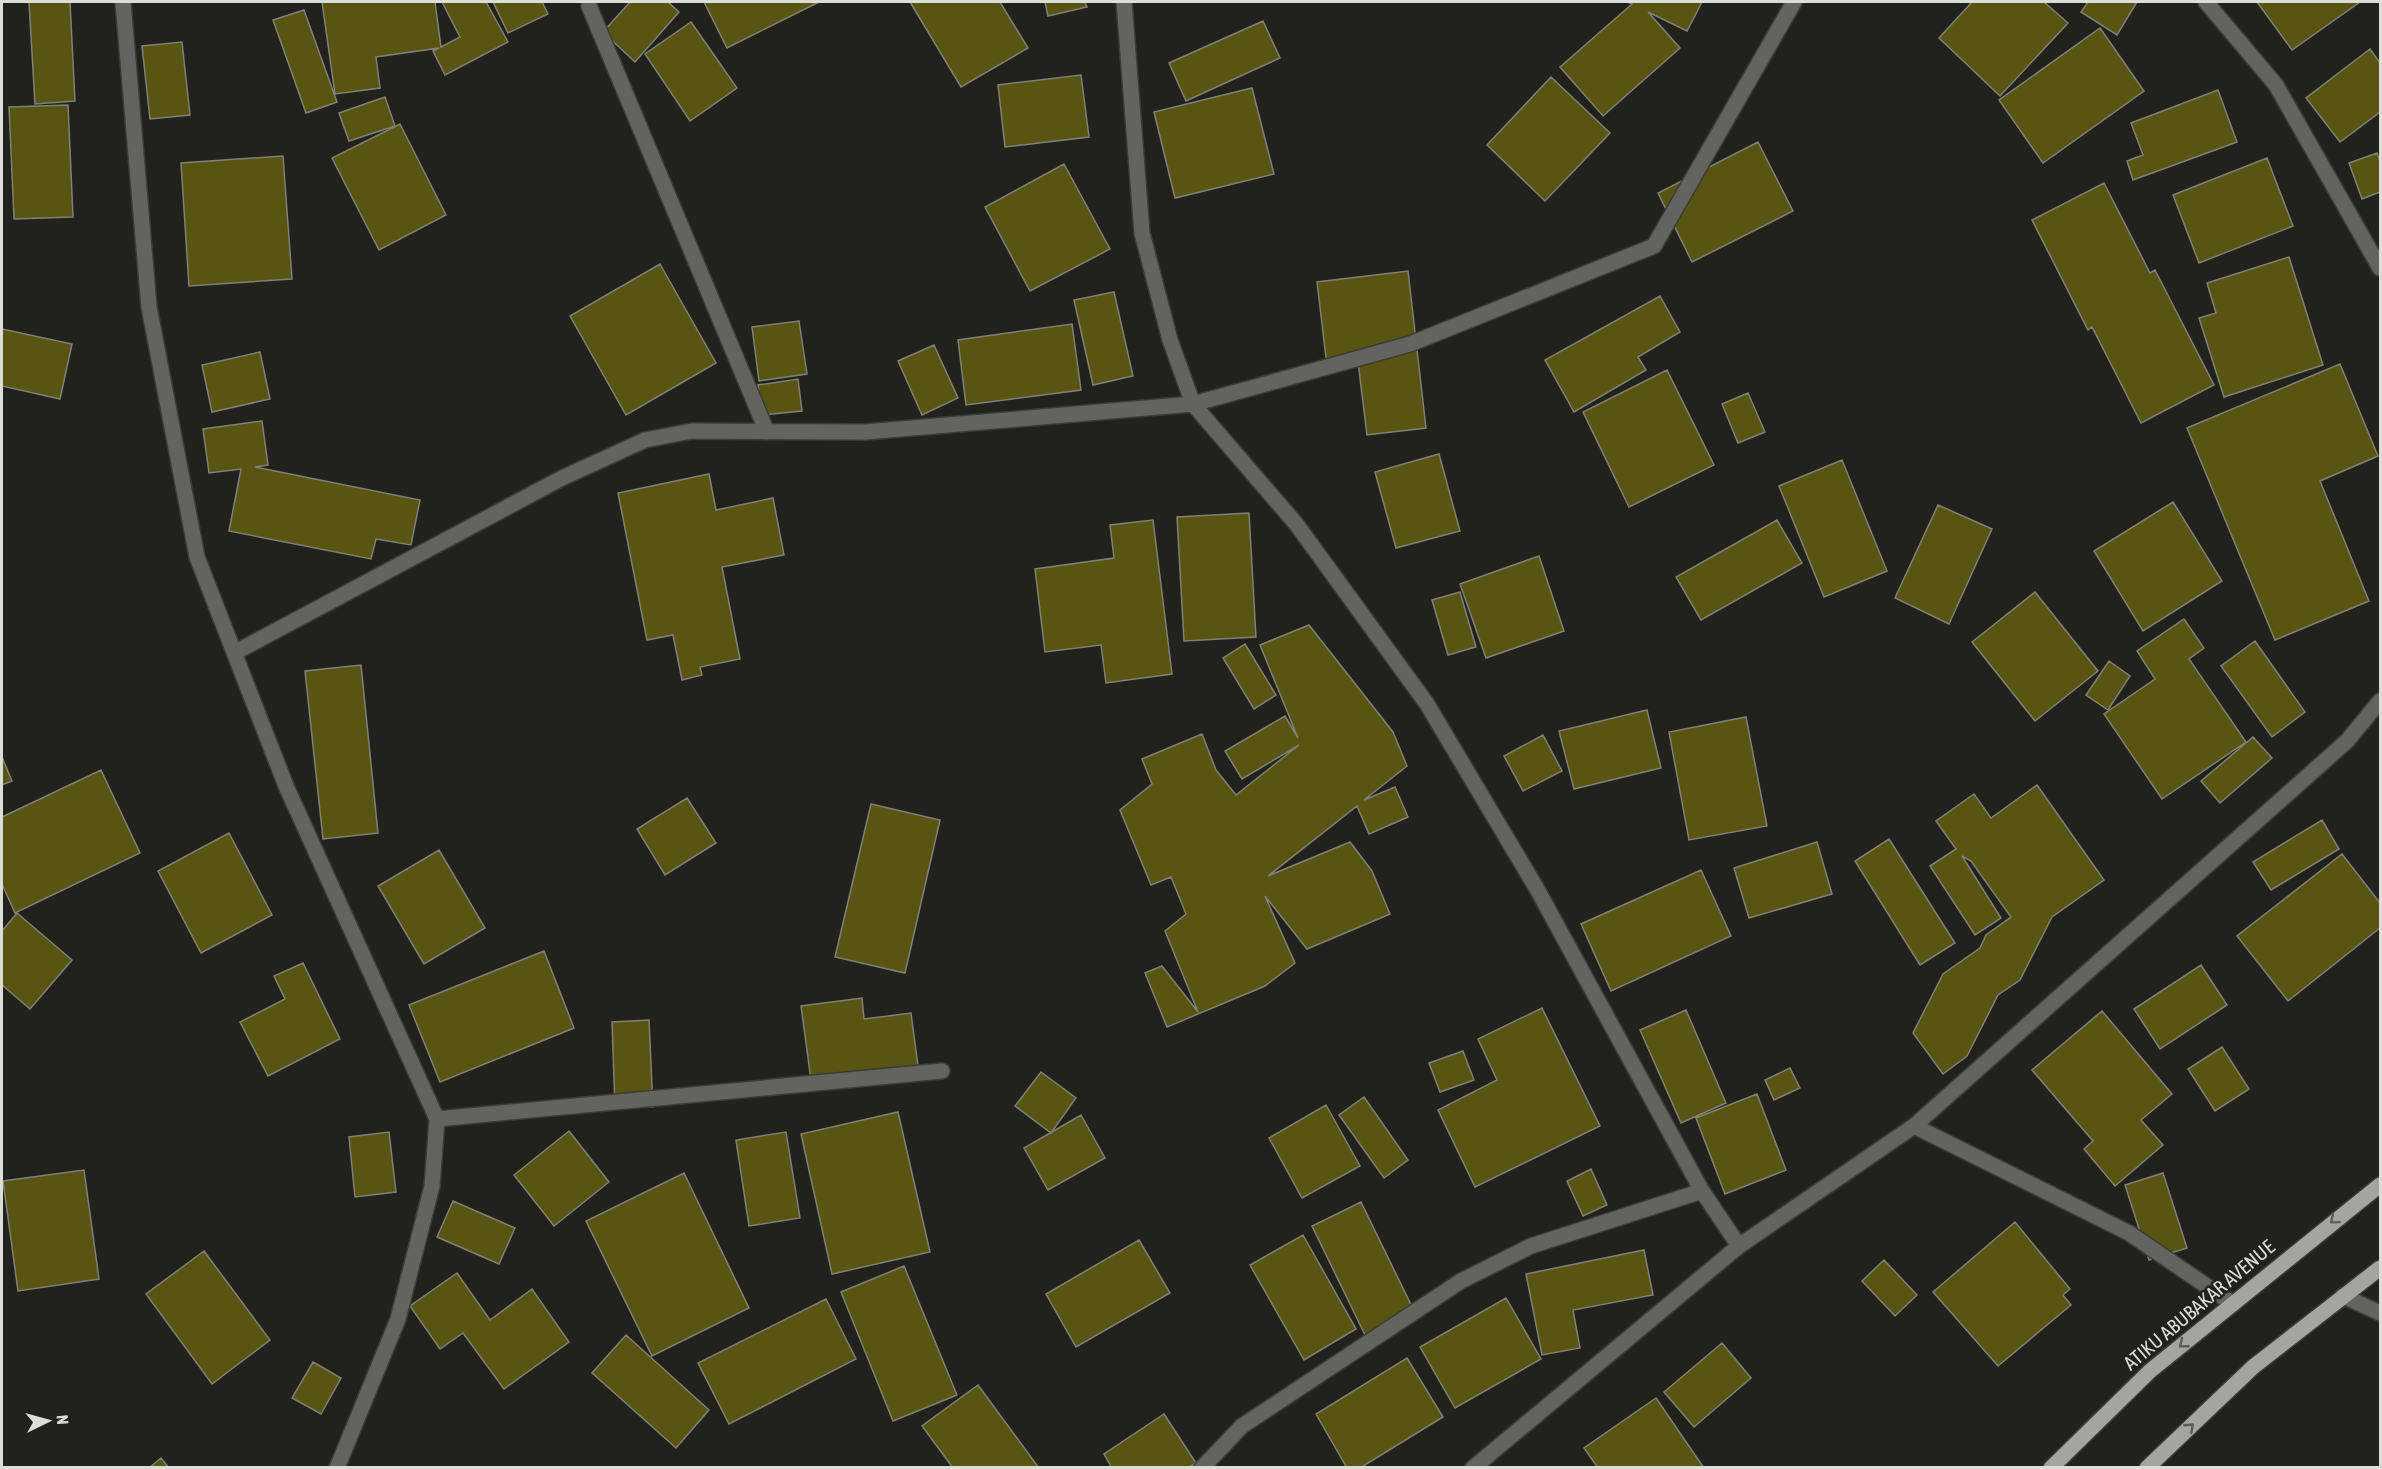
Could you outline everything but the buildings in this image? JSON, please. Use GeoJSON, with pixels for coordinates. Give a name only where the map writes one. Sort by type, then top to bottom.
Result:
{"type":"FeatureCollection","features":[{"type":"Feature","properties":{"kind":"main road","name":"ATIKU ABUBAKAR AVENUE"},"geometry":{"type":"LineString","coordinates":[[2051,1467],[2150,1371],[2380,1185]]}},
{"type":"Feature","properties":{"kind":"main road"},"geometry":{"type":"LineString","coordinates":[[2147,1467],[2253,1367],[2380,1268]]}},
{"type":"Feature","properties":{"kind":"street"},"geometry":{"type":"LineString","coordinates":[[123,2],[149,307],[197,557],[286,786],[437,1119],[432,1186],[398,1319],[337,1467]]}},
{"type":"Feature","properties":{"kind":"street"},"geometry":{"type":"LineString","coordinates":[[1124,2],[1142,233],[1170,340],[1193,404],[1297,525],[1427,704],[1537,889],[1702,1191],[1739,1246]]}},
{"type":"Feature","properties":{"kind":"street"},"geometry":{"type":"LineString","coordinates":[[234,653],[562,478],[645,440],[692,431],[865,432],[1193,404],[1410,344],[1654,246],[1794,2]]}},
{"type":"Feature","properties":{"kind":"street"},"geometry":{"type":"LineString","coordinates":[[2206,2],[2276,85],[2380,268]]}},
{"type":"Feature","properties":{"kind":"street"},"geometry":{"type":"LineString","coordinates":[[589,6],[767,432]]}},
{"type":"Feature","properties":{"kind":"street"},"geometry":{"type":"LineString","coordinates":[[1473,1467],[1739,1246],[1914,1126],[2338,749],[2380,701]]}},
{"type":"Feature","properties":{"kind":"street"},"geometry":{"type":"LineString","coordinates":[[437,1119],[942,1071]]}},
{"type":"Feature","properties":{"kind":"street"},"geometry":{"type":"LineString","coordinates":[[1914,1126],[2129,1233],[2233,1304]]}},
{"type":"Feature","properties":{"kind":"street"},"geometry":{"type":"LineString","coordinates":[[1202,1467],[1242,1426],[1461,1281],[1531,1246],[1702,1191]]}},
{"type":"Feature","properties":{"kind":"street"},"geometry":{"type":"LineString","coordinates":[[2343,1296],[2380,1312]]}}]}
